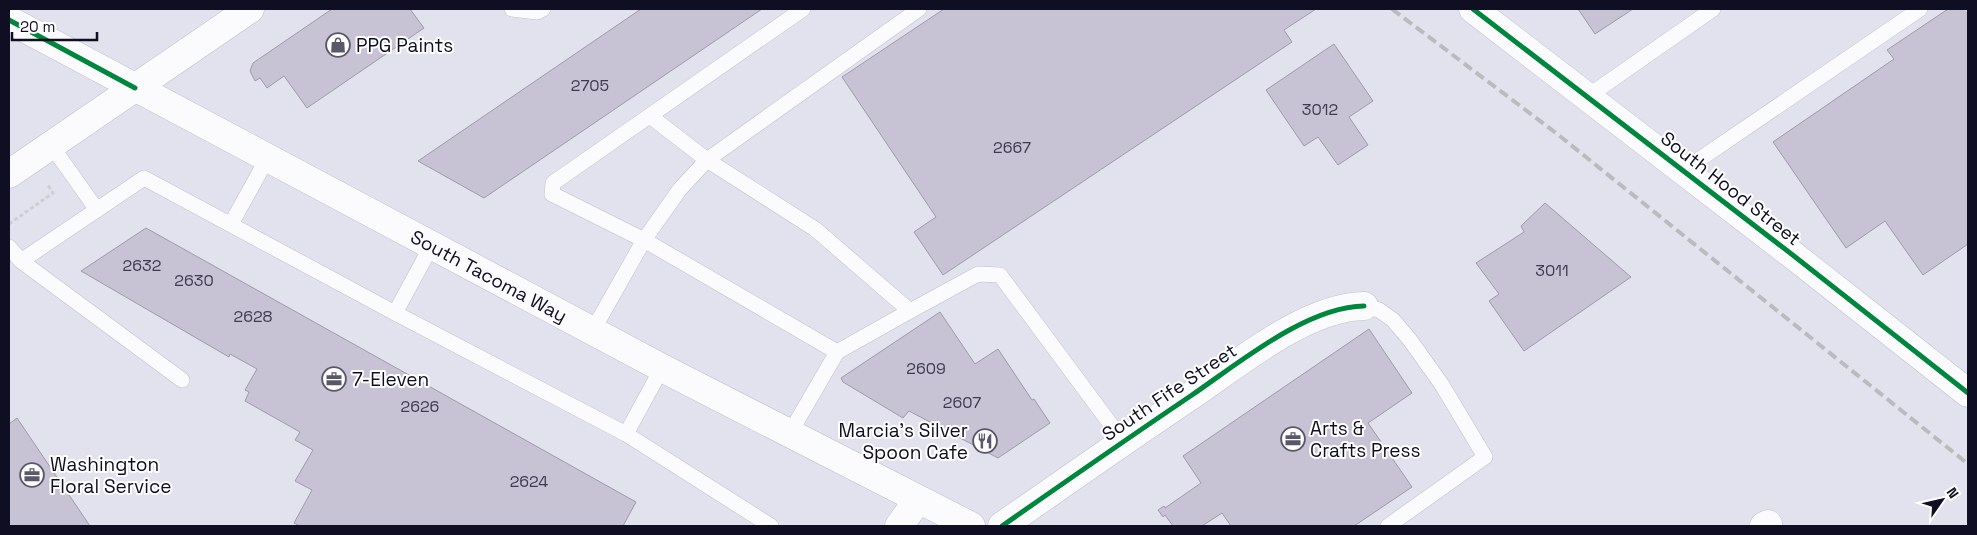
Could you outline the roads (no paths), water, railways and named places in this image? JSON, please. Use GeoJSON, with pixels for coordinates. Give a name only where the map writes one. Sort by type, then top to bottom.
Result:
{"type":"FeatureCollection","features":[{"type":"Feature","properties":{"kind":"main road"},"geometry":{"type":"LineString","coordinates":[[9,174],[250,9]]}},
{"type":"Feature","properties":{"kind":"main road","name":"South Hood Street"},"geometry":{"type":"LineString","coordinates":[[1473,9],[1684,170],[1968,393]]}},
{"type":"Feature","properties":{"kind":"main road","name":"South Tacoma Way"},"geometry":{"type":"LineString","coordinates":[[9,20],[662,368],[970,526]]}},
{"type":"Feature","properties":{"kind":"main road","name":"South Fife Street"},"geometry":{"type":"LineString","coordinates":[[1002,526],[1123,441],[1292,329],[1331,311],[1348,306],[1364,306]]}},
{"type":"Feature","properties":{"kind":"main road"},"geometry":{"type":"LineString","coordinates":[[899,526],[918,500]]}},
{"type":"Feature","properties":{"kind":"lane"},"geometry":{"type":"LineString","coordinates":[[512,9],[537,12],[543,9]]}},
{"type":"Feature","properties":{"kind":"lane"},"geometry":{"type":"LineString","coordinates":[[803,9],[553,184],[552,194],[644,240],[837,352]]}},
{"type":"Feature","properties":{"kind":"lane"},"geometry":{"type":"LineString","coordinates":[[1587,96],[1713,9]]}},
{"type":"Feature","properties":{"kind":"lane"},"geometry":{"type":"LineString","coordinates":[[1684,170],[1920,9]]}},
{"type":"Feature","properties":{"kind":"lane"},"geometry":{"type":"LineString","coordinates":[[593,330],[644,240],[680,189],[706,160],[911,11]]}},
{"type":"Feature","properties":{"kind":"lane"},"geometry":{"type":"LineString","coordinates":[[650,116],[706,160],[815,229],[910,311]]}},
{"type":"Feature","properties":{"kind":"lane"},"geometry":{"type":"LineString","coordinates":[[51,145],[97,210]]}},
{"type":"Feature","properties":{"kind":"lane"},"geometry":{"type":"LineString","coordinates":[[231,224],[267,159]]}},
{"type":"Feature","properties":{"kind":"lane"},"geometry":{"type":"LineString","coordinates":[[21,261],[144,178],[626,434],[771,526]]}},
{"type":"Feature","properties":{"kind":"lane"},"geometry":{"type":"LineString","coordinates":[[395,313],[432,245]]}},
{"type":"Feature","properties":{"kind":"lane"},"geometry":{"type":"LineString","coordinates":[[9,247],[21,261],[182,380]]}},
{"type":"Feature","properties":{"kind":"lane"},"geometry":{"type":"LineString","coordinates":[[790,433],[837,352],[978,274],[1000,275],[1123,441]]}},
{"type":"Feature","properties":{"kind":"lane"},"geometry":{"type":"LineString","coordinates":[[1364,306],[1378,310],[1393,320],[1410,340],[1442,385],[1485,457],[1388,526]]}},
{"type":"Feature","properties":{"kind":"lane"},"geometry":{"type":"LineString","coordinates":[[626,434],[662,368]]}},
{"type":"Feature","properties":{"kind":"railway"},"geometry":{"type":"LineString","coordinates":[[1392,9],[1556,133],[1968,464]]}},
{"type":"Feature","properties":{"kind":"place","name":"PPG Paints"},"geometry":{"type":"Point","coordinates":[338,45]}},
{"type":"Feature","properties":{"kind":"place","name":"7-Eleven"},"geometry":{"type":"Point","coordinates":[334,379]}},
{"type":"Feature","properties":{"kind":"place","name":"Arts & Crafts Press"},"geometry":{"type":"Point","coordinates":[1293,439]}},
{"type":"Feature","properties":{"kind":"place","name":"Marcia's Silver Spoon Cafe"},"geometry":{"type":"Point","coordinates":[985,441]}},
{"type":"Feature","properties":{"kind":"place","name":"Washington Floral Service"},"geometry":{"type":"Point","coordinates":[32,475]}}]}
